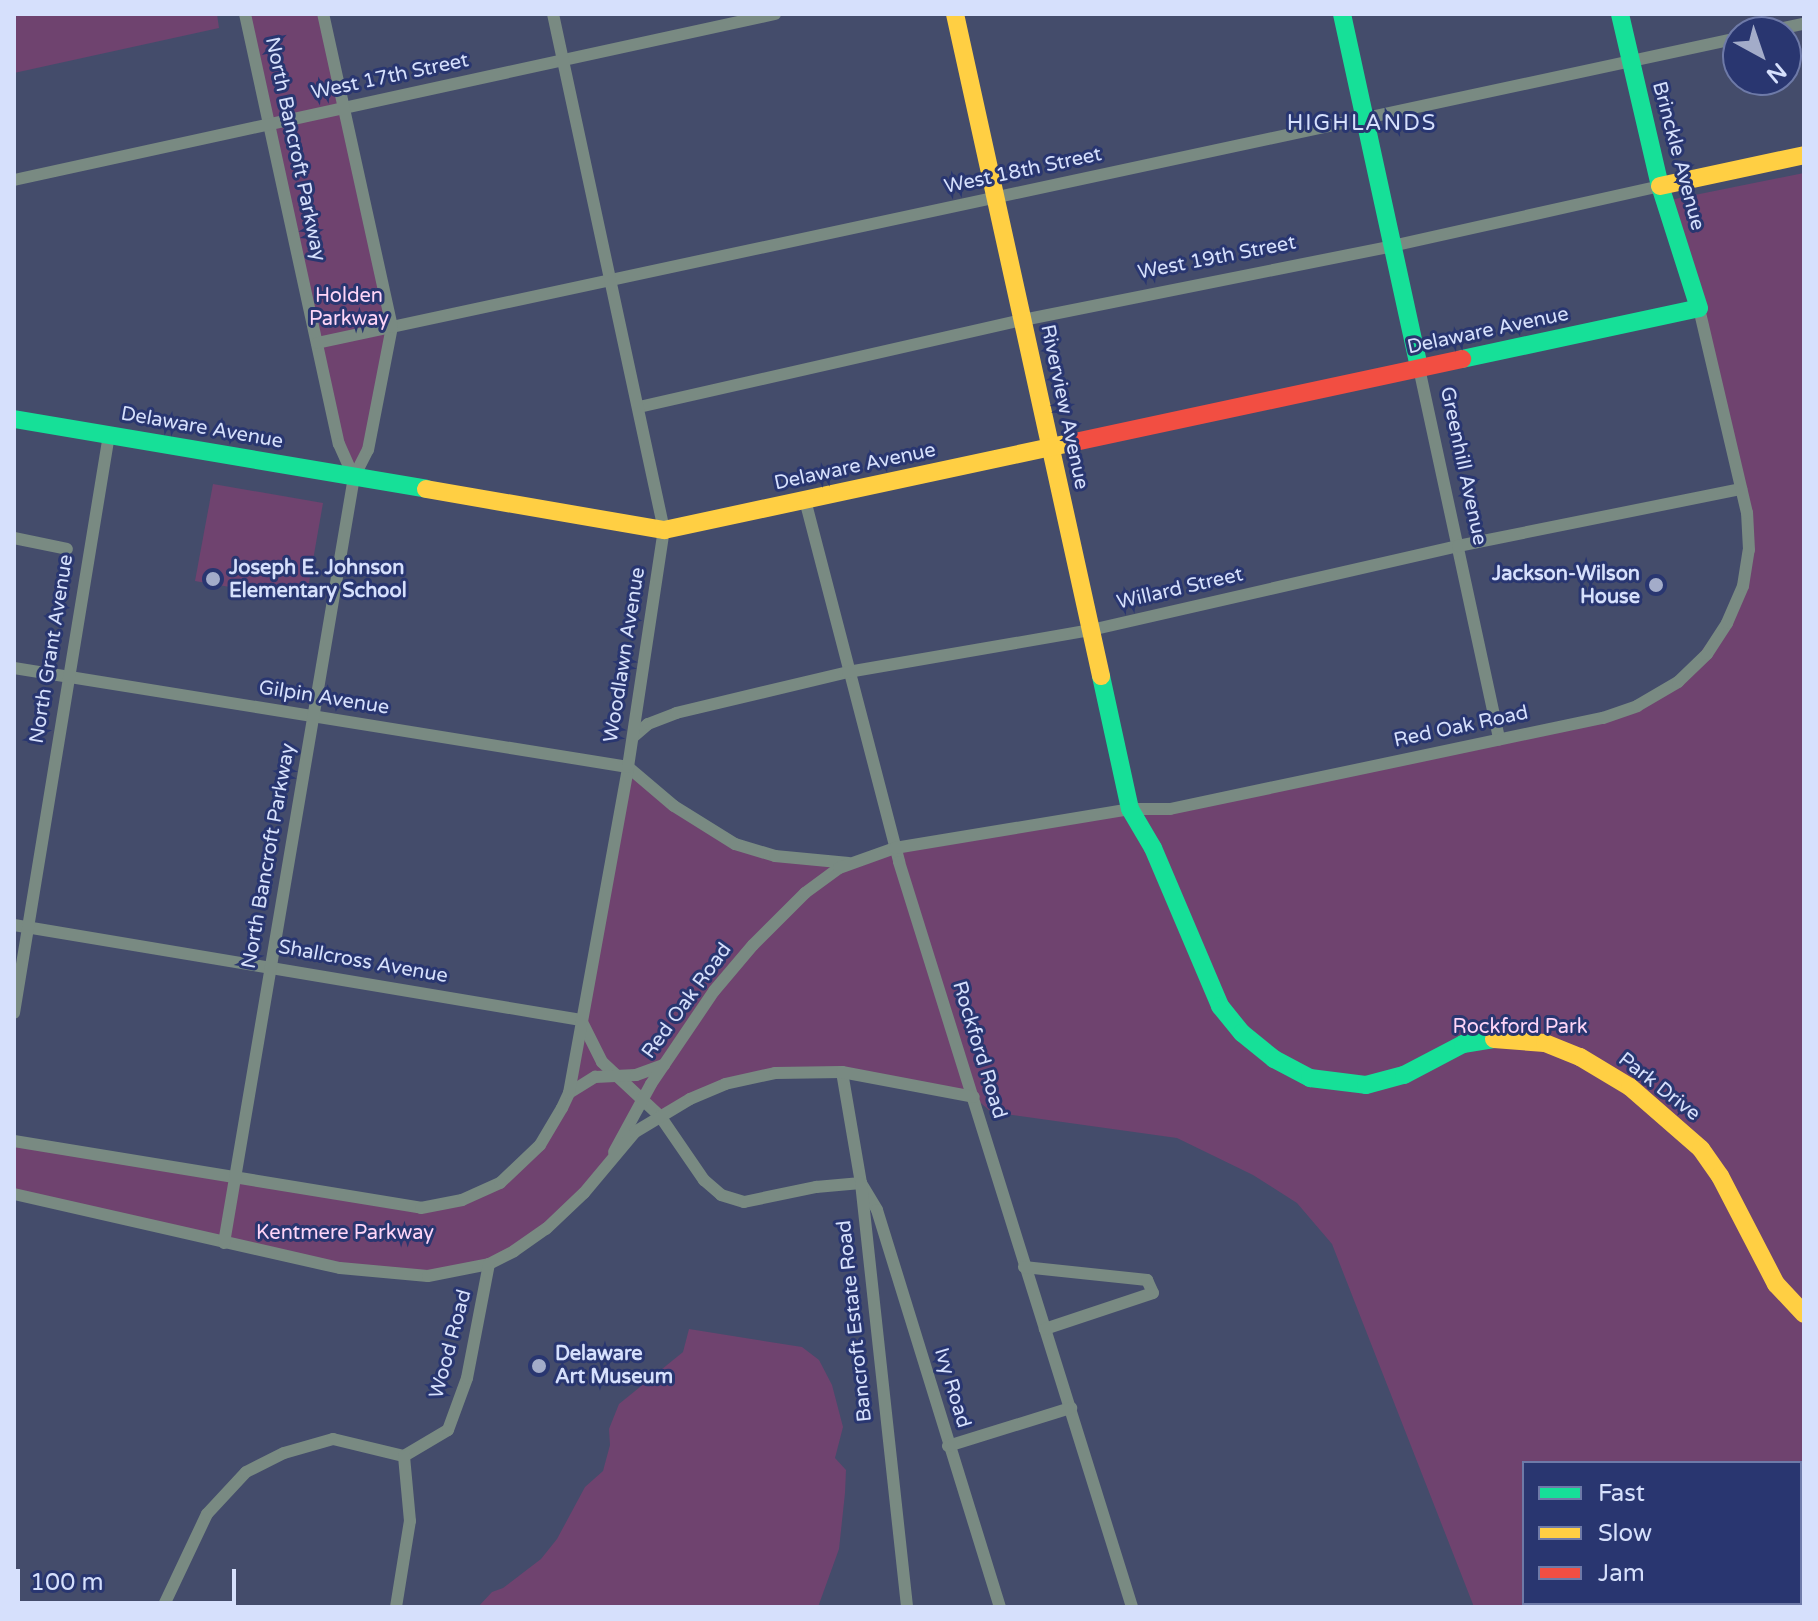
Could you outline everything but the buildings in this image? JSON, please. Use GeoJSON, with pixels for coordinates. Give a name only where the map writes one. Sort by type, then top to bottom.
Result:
{"type":"FeatureCollection","features":[{"type":"Feature","properties":{"kind":"street","name":"North Bancroft Parkway"},"geometry":{"type":"LineString","coordinates":[[245,14],[339,444],[354,477]]}},
{"type":"Feature","properties":{"kind":"street","name":"North Bancroft Parkway"},"geometry":{"type":"LineString","coordinates":[[224,1243],[354,477],[370,439],[392,327],[323,14]]}},
{"type":"Feature","properties":{"kind":"street","name":"Woodlawn Avenue"},"geometry":{"type":"LineString","coordinates":[[235,1179],[403,1207],[421,1208],[462,1200],[500,1183],[540,1145],[569,1093],[628,767],[664,530],[553,14]]}},
{"type":"Feature","properties":{"kind":"street","name":"West 17th Street"},"geometry":{"type":"LineString","coordinates":[[14,180],[775,14]]}},
{"type":"Feature","properties":{"kind":"street","name":"Riverview Avenue"},"geometry":{"type":"LineString","coordinates":[[955,14],[1130,809]]}},
{"type":"Feature","properties":{"kind":"street","name":"Greenhill Avenue"},"geometry":{"type":"LineString","coordinates":[[1342,14],[1499,739]]}},
{"type":"Feature","properties":{"kind":"street","name":"Brinckle Avenue"},"geometry":{"type":"LineString","coordinates":[[1620,14],[1660,186],[1699,308]]}},
{"type":"Feature","properties":{"kind":"street","name":"West 18th Street"},"geometry":{"type":"LineString","coordinates":[[317,343],[1722,41]]}},
{"type":"Feature","properties":{"kind":"street","name":"West 19th Street"},"geometry":{"type":"LineString","coordinates":[[639,407],[1023,320],[1392,246],[1804,155]]}},
{"type":"Feature","properties":{"kind":"street","name":"Delaware Avenue"},"geometry":{"type":"LineString","coordinates":[[14,419],[664,530],[1699,308]]}},
{"type":"Feature","properties":{"kind":"street","name":"Red Oak Road"},"geometry":{"type":"LineString","coordinates":[[614,1152],[643,1098],[714,991],[753,945],[805,893],[852,863],[895,848],[1130,809],[1170,809],[1620,713],[1661,694],[1694,669],[1718,639],[1743,586],[1749,531],[1699,308]]}},
{"type":"Feature","properties":{"kind":"street","name":"North Grant Avenue"},"geometry":{"type":"LineString","coordinates":[[14,1013],[109,435]]}},
{"type":"Feature","properties":{"kind":"street","name":"Willard Street"},"geometry":{"type":"LineString","coordinates":[[633,737],[648,724],[676,713],[848,672],[1091,630],[1458,546],[1741,489]]}},
{"type":"Feature","properties":{"kind":"street","name":"Rockford Road"},"geometry":{"type":"LineString","coordinates":[[805,500],[895,848],[1132,1607]]}},
{"type":"Feature","properties":{"kind":"street"},"geometry":{"type":"LineString","coordinates":[[14,538],[67,549]]}},
{"type":"Feature","properties":{"kind":"street","name":"Gilpin Avenue"},"geometry":{"type":"LineString","coordinates":[[14,668],[628,767]]}},
{"type":"Feature","properties":{"kind":"street","name":"Red Oak Road"},"geometry":{"type":"LineString","coordinates":[[628,767],[674,806],[735,844],[775,856],[852,863]]}},
{"type":"Feature","properties":{"kind":"street","name":"Park Drive"},"geometry":{"type":"LineString","coordinates":[[1130,809],[1153,848],[1220,1006],[1242,1033],[1274,1059],[1310,1078],[1366,1085],[1404,1075],[1449,1050],[1478,1040],[1527,1040],[1580,1057],[1630,1087],[1701,1149],[1720,1176],[1776,1284],[1804,1314]]}},
{"type":"Feature","properties":{"kind":"street","name":"Shallcross Avenue"},"geometry":{"type":"LineString","coordinates":[[14,925],[581,1020]]}},
{"type":"Feature","properties":{"kind":"street"},"geometry":{"type":"LineString","coordinates":[[581,1020],[602,1062],[660,1116],[704,1180],[721,1195],[744,1202],[816,1187],[861,1183]]}},
{"type":"Feature","properties":{"kind":"street"},"geometry":{"type":"LineString","coordinates":[[569,1093],[595,1077],[647,1073],[664,1065]]}},
{"type":"Feature","properties":{"kind":"street"},"geometry":{"type":"LineString","coordinates":[[14,1194],[340,1268],[410,1276],[456,1273],[489,1264],[546,1229],[584,1193],[614,1152],[635,1132],[690,1099],[748,1078],[805,1071],[842,1072],[974,1097]]}},
{"type":"Feature","properties":{"kind":"street","name":"Bancroft Estate Road"},"geometry":{"type":"LineString","coordinates":[[842,1072],[861,1183],[907,1607]]}},
{"type":"Feature","properties":{"kind":"street"},"geometry":{"type":"LineString","coordinates":[[14,1141],[235,1179]]}},
{"type":"Feature","properties":{"kind":"street","name":"Ivy Road"},"geometry":{"type":"LineString","coordinates":[[861,1183],[877,1210],[1000,1607]]}},
{"type":"Feature","properties":{"kind":"street","name":"Wood Road"},"geometry":{"type":"LineString","coordinates":[[404,1456],[448,1430],[467,1378],[489,1264]]}},
{"type":"Feature","properties":{"kind":"street"},"geometry":{"type":"LineString","coordinates":[[1024,1267],[1147,1280],[1153,1293],[1045,1329]]}},
{"type":"Feature","properties":{"kind":"street"},"geometry":{"type":"LineString","coordinates":[[948,1446],[1071,1408]]}},
{"type":"Feature","properties":{"kind":"street"},"geometry":{"type":"LineString","coordinates":[[163,1607],[207,1514],[246,1472],[284,1453],[333,1439],[404,1456],[410,1521],[396,1607]]}},
{"type":"Feature","properties":{"kind":"green space"},"geometry":{"type":"Polygon","coordinates":[[[14,14],[217,14],[219,28],[14,73],[14,14]]]}},
{"type":"Feature","properties":{"kind":"green space","name":"Holden Parkway"},"geometry":{"type":"Polygon","coordinates":[[[245,14],[323,14],[392,327],[376,418],[354,477],[346,461],[245,14]]]}},
{"type":"Feature","properties":{"kind":"green space","name":"Rockford Park"},"geometry":{"type":"Polygon","coordinates":[[[1804,173],[1804,1606],[1474,1607],[1332,1244],[1297,1203],[1253,1175],[1177,1138],[991,1112],[974,1097],[842,1072],[748,1078],[660,1116],[644,1099],[623,1137],[584,1193],[514,1251],[456,1273],[379,1274],[14,1194],[14,1141],[403,1207],[442,1205],[516,1169],[562,1108],[628,767],[735,844],[852,863],[895,848],[1149,811],[1603,718],[1678,682],[1737,604],[1747,513],[1665,201],[1804,173]]]}},
{"type":"Feature","properties":{"kind":"green space"},"geometry":{"type":"Polygon","coordinates":[[[213,484],[323,503],[306,600],[195,581],[213,484]]]}},
{"type":"Feature","properties":{"kind":"green space"},"geometry":{"type":"Polygon","coordinates":[[[689,1329],[802,1347],[819,1360],[832,1385],[843,1427],[835,1458],[846,1470],[845,1493],[839,1549],[818,1607],[478,1607],[492,1592],[503,1588],[541,1559],[557,1539],[585,1487],[603,1471],[610,1445],[609,1429],[619,1404],[683,1352],[689,1329]]]}},
{"type":"Feature","properties":{"kind":"traffic: fast"},"geometry":{"type":"LineString","coordinates":[[1342,14],[1419,368]]}},
{"type":"Feature","properties":{"kind":"traffic: fast"},"geometry":{"type":"LineString","coordinates":[[1462,359],[1699,308],[1660,186],[1620,14]]}},
{"type":"Feature","properties":{"kind":"traffic: fast"},"geometry":{"type":"LineString","coordinates":[[14,419],[426,489]]}},
{"type":"Feature","properties":{"kind":"traffic: fast"},"geometry":{"type":"LineString","coordinates":[[1101,676],[1130,809],[1153,848],[1220,1006],[1242,1033],[1274,1059],[1310,1078],[1366,1085],[1404,1075],[1463,1044],[1494,1039]]}},
{"type":"Feature","properties":{"kind":"traffic: slow"},"geometry":{"type":"LineString","coordinates":[[955,14],[1101,676]]}},
{"type":"Feature","properties":{"kind":"traffic: slow"},"geometry":{"type":"LineString","coordinates":[[1660,186],[1804,155]]}},
{"type":"Feature","properties":{"kind":"traffic: slow"},"geometry":{"type":"LineString","coordinates":[[426,489],[664,530],[1075,442]]}},
{"type":"Feature","properties":{"kind":"traffic: slow"},"geometry":{"type":"LineString","coordinates":[[1494,1039],[1545,1043],[1580,1057],[1630,1087],[1701,1149],[1720,1176],[1776,1284],[1804,1314]]}},
{"type":"Feature","properties":{"kind":"traffic: jam"},"geometry":{"type":"LineString","coordinates":[[1075,442],[1462,359]]}},
{"type":"Feature","properties":{"kind":"place","name":"Joseph E. Johnson Elementary School"},"geometry":{"type":"Point","coordinates":[213,579]}},
{"type":"Feature","properties":{"kind":"place","name":"Jackson-Wilson House"},"geometry":{"type":"Point","coordinates":[1656,585]}},
{"type":"Feature","properties":{"kind":"place","name":"Delaware Art Museum"},"geometry":{"type":"Point","coordinates":[539,1366]}},
{"type":"Feature","properties":{"kind":"district","name":"HIGHLANDS"},"geometry":{"type":"Point","coordinates":[1362,124]}},
{"type":"Feature","properties":{"kind":"park label","name":"Kentmere Parkway"},"geometry":{"type":"Point","coordinates":[345,1233]}}]}
